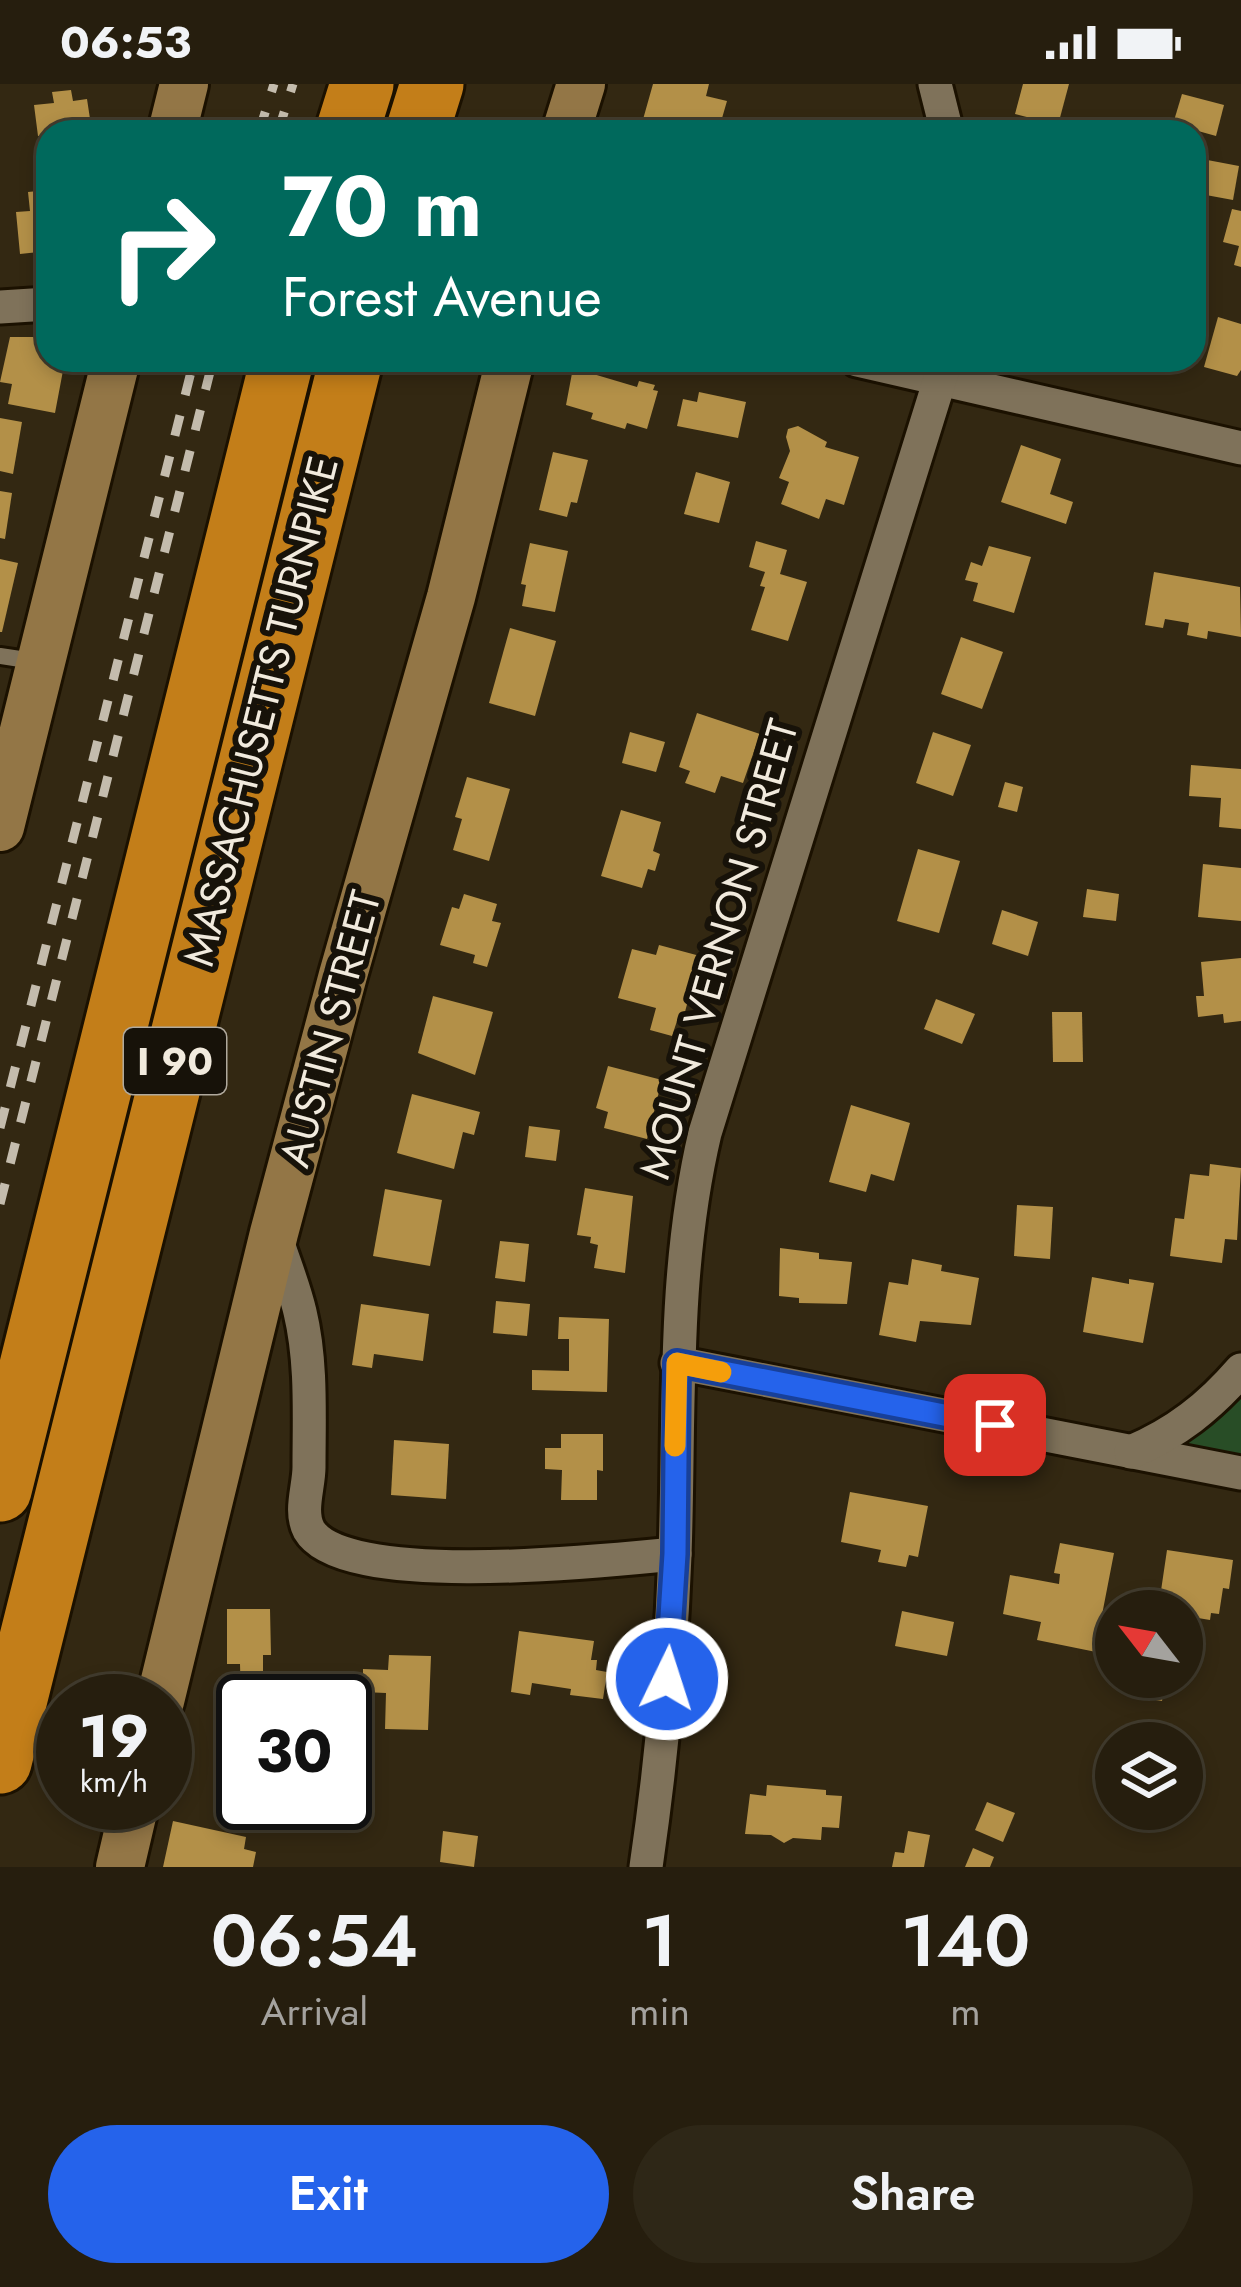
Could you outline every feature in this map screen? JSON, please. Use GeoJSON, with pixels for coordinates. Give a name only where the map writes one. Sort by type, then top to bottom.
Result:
{"type":"FeatureCollection","features":[{"type":"Feature","properties":{"kind":"highway"},"geometry":{"type":"LineString","coordinates":[[351,120],[362,84]]}},
{"type":"Feature","properties":{"kind":"highway"},"geometry":{"type":"LineString","coordinates":[[420,120],[431,84]]}},
{"type":"Feature","properties":{"kind":"highway","name":"MASSACHUSETTS TURNPIKE"},"geometry":{"type":"LineString","coordinates":[[0,1490],[279,372]]}},
{"type":"Feature","properties":{"kind":"highway","name":"MASSACHUSETTS TURNPIKE"},"geometry":{"type":"LineString","coordinates":[[0,1762],[348,372]]}},
{"type":"Feature","properties":{"kind":"main road"},"geometry":{"type":"LineString","coordinates":[[175,120],[184,84]]}},
{"type":"Feature","properties":{"kind":"main road"},"geometry":{"type":"LineString","coordinates":[[570,120],[581,84]]}},
{"type":"Feature","properties":{"kind":"main road"},"geometry":{"type":"LineString","coordinates":[[3,802],[20,659],[112,372]]}},
{"type":"Feature","properties":{"kind":"main road","name":"AUSTIN STREET"},"geometry":{"type":"LineString","coordinates":[[167,1674],[274,1233],[435,657],[507,372]]}},
{"type":"Feature","properties":{"kind":"main road"},"geometry":{"type":"LineString","coordinates":[[120,1867],[129,1830]]}},
{"type":"Feature","properties":{"kind":"street"},"geometry":{"type":"LineString","coordinates":[[935,84],[944,120]]}},
{"type":"Feature","properties":{"kind":"street"},"geometry":{"type":"LineString","coordinates":[[0,307],[36,305]]}},
{"type":"Feature","properties":{"kind":"street","name":"MOUNT VERNON STREET"},"geometry":{"type":"LineString","coordinates":[[646,1867],[664,1714],[675,1554],[677,1363],[686,1233],[705,1133],[942,372]]}},
{"type":"Feature","properties":{"kind":"street"},"geometry":{"type":"LineString","coordinates":[[954,372],[1241,448]]}},
{"type":"Feature","properties":{"kind":"street"},"geometry":{"type":"LineString","coordinates":[[274,1233],[301,1314],[309,1425],[304,1506],[308,1529],[322,1543],[387,1561],[448,1566],[543,1566],[675,1554]]}},
{"type":"Feature","properties":{"kind":"street"},"geometry":{"type":"LineString","coordinates":[[677,1363],[1241,1473]]}},
{"type":"Feature","properties":{"kind":"street"},"geometry":{"type":"LineString","coordinates":[[1132,1451],[1165,1438],[1197,1416],[1241,1370]]}},
{"type":"Feature","properties":{"kind":"green space"},"geometry":{"type":"Polygon","coordinates":[[[1241,1370],[1241,1473],[1165,1438],[1241,1370]]]}},
{"type":"Feature","properties":{"kind":"building"},"geometry":{"type":"Polygon","coordinates":[[[653,84],[709,84],[706,96],[727,101],[721,120],[643,120],[653,84]]]}},
{"type":"Feature","properties":{"kind":"building"},"geometry":{"type":"Polygon","coordinates":[[[1023,84],[1069,84],[1059,120],[1015,114],[1023,84]]]}},
{"type":"Feature","properties":{"kind":"building"},"geometry":{"type":"Polygon","coordinates":[[[71,90],[73,101],[87,99],[90,120],[36,120],[34,105],[54,103],[52,92],[71,90]]]}},
{"type":"Feature","properties":{"kind":"building"},"geometry":{"type":"Polygon","coordinates":[[[1182,94],[1224,105],[1216,136],[1206,133],[1206,120],[1174,120],[1182,94]]]}},
{"type":"Feature","properties":{"kind":"building"},"geometry":{"type":"Polygon","coordinates":[[[1206,160],[1239,166],[1233,200],[1206,195],[1206,160]]]}},
{"type":"Feature","properties":{"kind":"building"},"geometry":{"type":"Polygon","coordinates":[[[36,191],[36,252],[20,254],[16,212],[30,211],[28,192],[36,191]]]}},
{"type":"Feature","properties":{"kind":"building"},"geometry":{"type":"Polygon","coordinates":[[[1232,209],[1241,211],[1241,267],[1234,265],[1239,246],[1223,242],[1232,209]]]}},
{"type":"Feature","properties":{"kind":"building"},"geometry":{"type":"Polygon","coordinates":[[[1218,317],[1241,324],[1237,376],[1206,368],[1218,317]]]}},
{"type":"Feature","properties":{"kind":"building"},"geometry":{"type":"Polygon","coordinates":[[[10,337],[36,337],[36,372],[63,372],[55,413],[8,404],[12,384],[0,382],[10,337]]]}},
{"type":"Feature","properties":{"kind":"building"},"geometry":{"type":"Polygon","coordinates":[[[572,372],[637,387],[639,381],[655,385],[653,390],[658,391],[647,429],[627,423],[625,429],[591,419],[593,413],[566,405],[572,372]]]}},
{"type":"Feature","properties":{"kind":"building"},"geometry":{"type":"Polygon","coordinates":[[[699,392],[746,402],[738,438],[677,426],[683,399],[697,402],[699,392]]]}},
{"type":"Feature","properties":{"kind":"building"},"geometry":{"type":"Polygon","coordinates":[[[0,418],[22,422],[13,474],[0,471],[0,418]]]}},
{"type":"Feature","properties":{"kind":"building"},"geometry":{"type":"Polygon","coordinates":[[[798,426],[827,442],[825,447],[859,457],[844,505],[826,499],[819,519],[781,504],[789,482],[779,478],[790,451],[786,437],[788,429],[798,426]]]}},
{"type":"Feature","properties":{"kind":"building"},"geometry":{"type":"Polygon","coordinates":[[[1021,445],[1061,459],[1050,494],[1073,502],[1066,524],[1001,502],[1021,445]]]}},
{"type":"Feature","properties":{"kind":"building"},"geometry":{"type":"Polygon","coordinates":[[[553,452],[588,460],[577,503],[571,502],[567,517],[539,510],[553,452]]]}},
{"type":"Feature","properties":{"kind":"building"},"geometry":{"type":"Polygon","coordinates":[[[696,472],[730,482],[719,523],[684,514],[696,472]]]}},
{"type":"Feature","properties":{"kind":"building"},"geometry":{"type":"Polygon","coordinates":[[[0,491],[12,493],[5,539],[0,538],[0,491]]]}},
{"type":"Feature","properties":{"kind":"building"},"geometry":{"type":"Polygon","coordinates":[[[756,541],[787,550],[780,574],[807,582],[788,641],[751,630],[765,587],[760,586],[765,572],[749,567],[756,541]]]}},
{"type":"Feature","properties":{"kind":"building"},"geometry":{"type":"Polygon","coordinates":[[[530,543],[568,551],[555,612],[522,606],[526,585],[521,584],[530,543]]]}},
{"type":"Feature","properties":{"kind":"building"},"geometry":{"type":"Polygon","coordinates":[[[989,546],[1031,557],[1014,613],[973,601],[978,583],[965,580],[971,562],[982,566],[989,546]]]}},
{"type":"Feature","properties":{"kind":"building"},"geometry":{"type":"Polygon","coordinates":[[[0,559],[18,563],[2,632],[0,632],[0,559]]]}},
{"type":"Feature","properties":{"kind":"building"},"geometry":{"type":"Polygon","coordinates":[[[1154,572],[1240,587],[1241,637],[1208,631],[1207,639],[1187,635],[1189,623],[1165,619],[1163,628],[1145,625],[1154,572]]]}},
{"type":"Feature","properties":{"kind":"building"},"geometry":{"type":"Polygon","coordinates":[[[510,628],[556,641],[535,716],[489,703],[510,628]]]}},
{"type":"Feature","properties":{"kind":"building"},"geometry":{"type":"Polygon","coordinates":[[[961,637],[1003,652],[982,709],[941,694],[961,637]]]}},
{"type":"Feature","properties":{"kind":"building"},"geometry":{"type":"Polygon","coordinates":[[[697,713],[760,734],[743,783],[721,776],[715,793],[685,783],[690,771],[679,767],[697,713]]]}},
{"type":"Feature","properties":{"kind":"building"},"geometry":{"type":"Polygon","coordinates":[[[630,732],[665,742],[656,772],[622,763],[630,732]]]}},
{"type":"Feature","properties":{"kind":"building"},"geometry":{"type":"Polygon","coordinates":[[[933,732],[971,745],[953,796],[916,783],[933,732]]]}},
{"type":"Feature","properties":{"kind":"building"},"geometry":{"type":"Polygon","coordinates":[[[1191,765],[1241,769],[1241,829],[1219,827],[1221,798],[1189,796],[1191,765]]]}},
{"type":"Feature","properties":{"kind":"building"},"geometry":{"type":"Polygon","coordinates":[[[467,777],[510,789],[489,861],[453,850],[462,819],[455,817],[467,777]]]}},
{"type":"Feature","properties":{"kind":"building"},"geometry":{"type":"Polygon","coordinates":[[[1005,782],[1023,787],[1017,812],[998,807],[1005,782]]]}},
{"type":"Feature","properties":{"kind":"building"},"geometry":{"type":"Polygon","coordinates":[[[621,810],[661,822],[653,851],[660,854],[642,888],[601,876],[621,810]]]}},
{"type":"Feature","properties":{"kind":"building"},"geometry":{"type":"Polygon","coordinates":[[[918,849],[960,861],[939,933],[897,921],[918,849]]]}},
{"type":"Feature","properties":{"kind":"building"},"geometry":{"type":"Polygon","coordinates":[[[1203,864],[1241,868],[1241,921],[1198,917],[1203,864]]]}},
{"type":"Feature","properties":{"kind":"building"},"geometry":{"type":"Polygon","coordinates":[[[1087,889],[1119,894],[1116,921],[1083,917],[1087,889]]]}},
{"type":"Feature","properties":{"kind":"building"},"geometry":{"type":"Polygon","coordinates":[[[464,894],[497,904],[492,921],[501,923],[487,967],[473,963],[475,955],[440,945],[452,907],[459,909],[464,894]]]}},
{"type":"Feature","properties":{"kind":"building"},"geometry":{"type":"Polygon","coordinates":[[[1002,910],[1038,922],[1028,956],[992,944],[1002,910]]]}},
{"type":"Feature","properties":{"kind":"building"},"geometry":{"type":"Polygon","coordinates":[[[659,945],[700,956],[682,1023],[677,1021],[672,1036],[650,1030],[656,1008],[618,998],[632,949],[656,955],[659,945]]]}},
{"type":"Feature","properties":{"kind":"building"},"geometry":{"type":"Polygon","coordinates":[[[1241,958],[1241,1021],[1224,1023],[1223,1014],[1198,1017],[1196,996],[1204,996],[1201,962],[1241,958]]]}},
{"type":"Feature","properties":{"kind":"building"},"geometry":{"type":"Polygon","coordinates":[[[433,996],[493,1012],[475,1075],[418,1053],[433,996]]]}},
{"type":"Feature","properties":{"kind":"building"},"geometry":{"type":"Polygon","coordinates":[[[936,999],[975,1014],[962,1044],[924,1029],[936,999]]]}},
{"type":"Feature","properties":{"kind":"building"},"geometry":{"type":"Polygon","coordinates":[[[1052,1012],[1082,1012],[1083,1062],[1053,1062],[1052,1012]]]}},
{"type":"Feature","properties":{"kind":"building"},"geometry":{"type":"Polygon","coordinates":[[[608,1066],[662,1080],[647,1139],[604,1128],[608,1112],[596,1108],[608,1066]]]}},
{"type":"Feature","properties":{"kind":"building"},"geometry":{"type":"Polygon","coordinates":[[[412,1094],[480,1112],[474,1135],[463,1132],[454,1169],[397,1153],[412,1094]]]}},
{"type":"Feature","properties":{"kind":"building"},"geometry":{"type":"Polygon","coordinates":[[[851,1105],[910,1123],[894,1181],[871,1174],[866,1192],[829,1182],[851,1105]]]}},
{"type":"Feature","properties":{"kind":"building"},"geometry":{"type":"Polygon","coordinates":[[[529,1126],[560,1130],[556,1161],[525,1157],[529,1126]]]}},
{"type":"Feature","properties":{"kind":"building"},"geometry":{"type":"Polygon","coordinates":[[[1210,1164],[1241,1168],[1237,1240],[1225,1239],[1222,1263],[1170,1256],[1175,1218],[1184,1219],[1190,1174],[1209,1176],[1210,1164]]]}},
{"type":"Feature","properties":{"kind":"building"},"geometry":{"type":"Polygon","coordinates":[[[585,1188],[633,1196],[625,1273],[594,1268],[598,1245],[590,1243],[591,1237],[577,1235],[585,1188]]]}},
{"type":"Feature","properties":{"kind":"building"},"geometry":{"type":"Polygon","coordinates":[[[385,1189],[442,1200],[430,1266],[373,1256],[385,1189]]]}},
{"type":"Feature","properties":{"kind":"building"},"geometry":{"type":"Polygon","coordinates":[[[1017,1205],[1053,1207],[1050,1259],[1014,1256],[1017,1205]]]}},
{"type":"Feature","properties":{"kind":"building"},"geometry":{"type":"Polygon","coordinates":[[[500,1241],[529,1244],[525,1282],[495,1278],[500,1241]]]}},
{"type":"Feature","properties":{"kind":"building"},"geometry":{"type":"Polygon","coordinates":[[[780,1248],[852,1262],[847,1304],[799,1303],[799,1298],[779,1296],[780,1248]]]}},
{"type":"Feature","properties":{"kind":"building"},"geometry":{"type":"Polygon","coordinates":[[[912,1259],[942,1265],[941,1271],[979,1278],[971,1325],[920,1321],[916,1342],[879,1335],[889,1282],[908,1285],[912,1259]]]}},
{"type":"Feature","properties":{"kind":"building"},"geometry":{"type":"Polygon","coordinates":[[[1092,1277],[1154,1283],[1143,1343],[1083,1332],[1092,1277]]]}},
{"type":"Feature","properties":{"kind":"building"},"geometry":{"type":"Polygon","coordinates":[[[496,1301],[530,1304],[527,1336],[493,1333],[496,1301]]]}},
{"type":"Feature","properties":{"kind":"building"},"geometry":{"type":"Polygon","coordinates":[[[361,1304],[429,1314],[423,1361],[374,1354],[372,1368],[352,1365],[361,1304]]]}},
{"type":"Feature","properties":{"kind":"building"},"geometry":{"type":"Polygon","coordinates":[[[559,1317],[609,1319],[607,1392],[532,1390],[532,1370],[569,1371],[569,1339],[558,1339],[559,1317]]]}},
{"type":"Feature","properties":{"kind":"building"},"geometry":{"type":"Polygon","coordinates":[[[561,1434],[603,1434],[597,1500],[561,1500],[562,1470],[545,1469],[545,1448],[561,1448],[561,1434]]]}},
{"type":"Feature","properties":{"kind":"building"},"geometry":{"type":"Polygon","coordinates":[[[394,1440],[449,1444],[446,1499],[391,1495],[394,1440]]]}},
{"type":"Feature","properties":{"kind":"building"},"geometry":{"type":"Polygon","coordinates":[[[850,1492],[928,1506],[918,1557],[909,1555],[906,1567],[878,1562],[881,1550],[841,1542],[850,1492]]]}},
{"type":"Feature","properties":{"kind":"building"},"geometry":{"type":"Polygon","coordinates":[[[1060,1543],[1114,1553],[1107,1590],[1095,1590],[1095,1652],[1037,1640],[1041,1622],[1003,1614],[1010,1575],[1059,1584],[1060,1574],[1054,1573],[1060,1543]]]}},
{"type":"Feature","properties":{"kind":"building"},"geometry":{"type":"Polygon","coordinates":[[[1167,1550],[1233,1560],[1229,1589],[1223,1588],[1219,1614],[1211,1613],[1210,1620],[1203,1619],[1203,1590],[1161,1590],[1167,1550]]]}},
{"type":"Feature","properties":{"kind":"building"},"geometry":{"type":"Polygon","coordinates":[[[227,1609],[270,1609],[271,1655],[263,1655],[263,1674],[240,1674],[240,1664],[227,1664],[227,1609]]]}},
{"type":"Feature","properties":{"kind":"building"},"geometry":{"type":"Polygon","coordinates":[[[902,1611],[954,1622],[947,1656],[895,1646],[902,1611]]]}},
{"type":"Feature","properties":{"kind":"building"},"geometry":{"type":"Polygon","coordinates":[[[519,1631],[594,1641],[591,1660],[597,1660],[596,1670],[607,1672],[603,1699],[532,1683],[530,1695],[511,1692],[519,1631]]]}},
{"type":"Feature","properties":{"kind":"building"},"geometry":{"type":"Polygon","coordinates":[[[389,1655],[431,1656],[428,1730],[385,1729],[386,1693],[372,1692],[372,1674],[363,1674],[363,1669],[388,1670],[389,1655]]]}},
{"type":"Feature","properties":{"kind":"building"},"geometry":{"type":"Polygon","coordinates":[[[767,1785],[826,1790],[826,1795],[842,1796],[839,1828],[822,1827],[821,1840],[793,1838],[784,1843],[771,1835],[745,1834],[750,1794],[766,1796],[767,1785]]]}},
{"type":"Feature","properties":{"kind":"building"},"geometry":{"type":"Polygon","coordinates":[[[987,1802],[1015,1813],[1003,1842],[975,1830],[987,1802]]]}},
{"type":"Feature","properties":{"kind":"building"},"geometry":{"type":"Polygon","coordinates":[[[192,1825],[246,1837],[244,1849],[256,1852],[253,1867],[163,1867],[171,1830],[192,1830],[192,1825]]]}},
{"type":"Feature","properties":{"kind":"building"},"geometry":{"type":"Polygon","coordinates":[[[443,1831],[478,1836],[474,1867],[440,1862],[443,1831]]]}},
{"type":"Feature","properties":{"kind":"building"},"geometry":{"type":"Polygon","coordinates":[[[908,1831],[930,1835],[924,1867],[892,1867],[895,1852],[904,1853],[908,1831]]]}},
{"type":"Feature","properties":{"kind":"building"},"geometry":{"type":"Polygon","coordinates":[[[973,1848],[994,1857],[990,1867],[965,1867],[973,1848]]]}},
{"type":"Feature","properties":{"kind":"railway"},"geometry":{"type":"LineString","coordinates":[[263,120],[274,84]]}},
{"type":"Feature","properties":{"kind":"railway"},"geometry":{"type":"LineString","coordinates":[[282,120],[293,84]]}},
{"type":"Feature","properties":{"kind":"railway"},"geometry":{"type":"LineString","coordinates":[[0,1128],[191,372]]}},
{"type":"Feature","properties":{"kind":"railway"},"geometry":{"type":"LineString","coordinates":[[0,1204],[210,372]]}},
{"type":"Feature","properties":{"kind":"slow traffic"},"geometry":{"type":"LineString","coordinates":[[675,1446],[677,1363],[721,1372]]}},
{"type":"Feature","properties":{"kind":"route"},"geometry":{"type":"LineString","coordinates":[[667,1679],[675,1554],[677,1363],[995,1425]]}}]}
